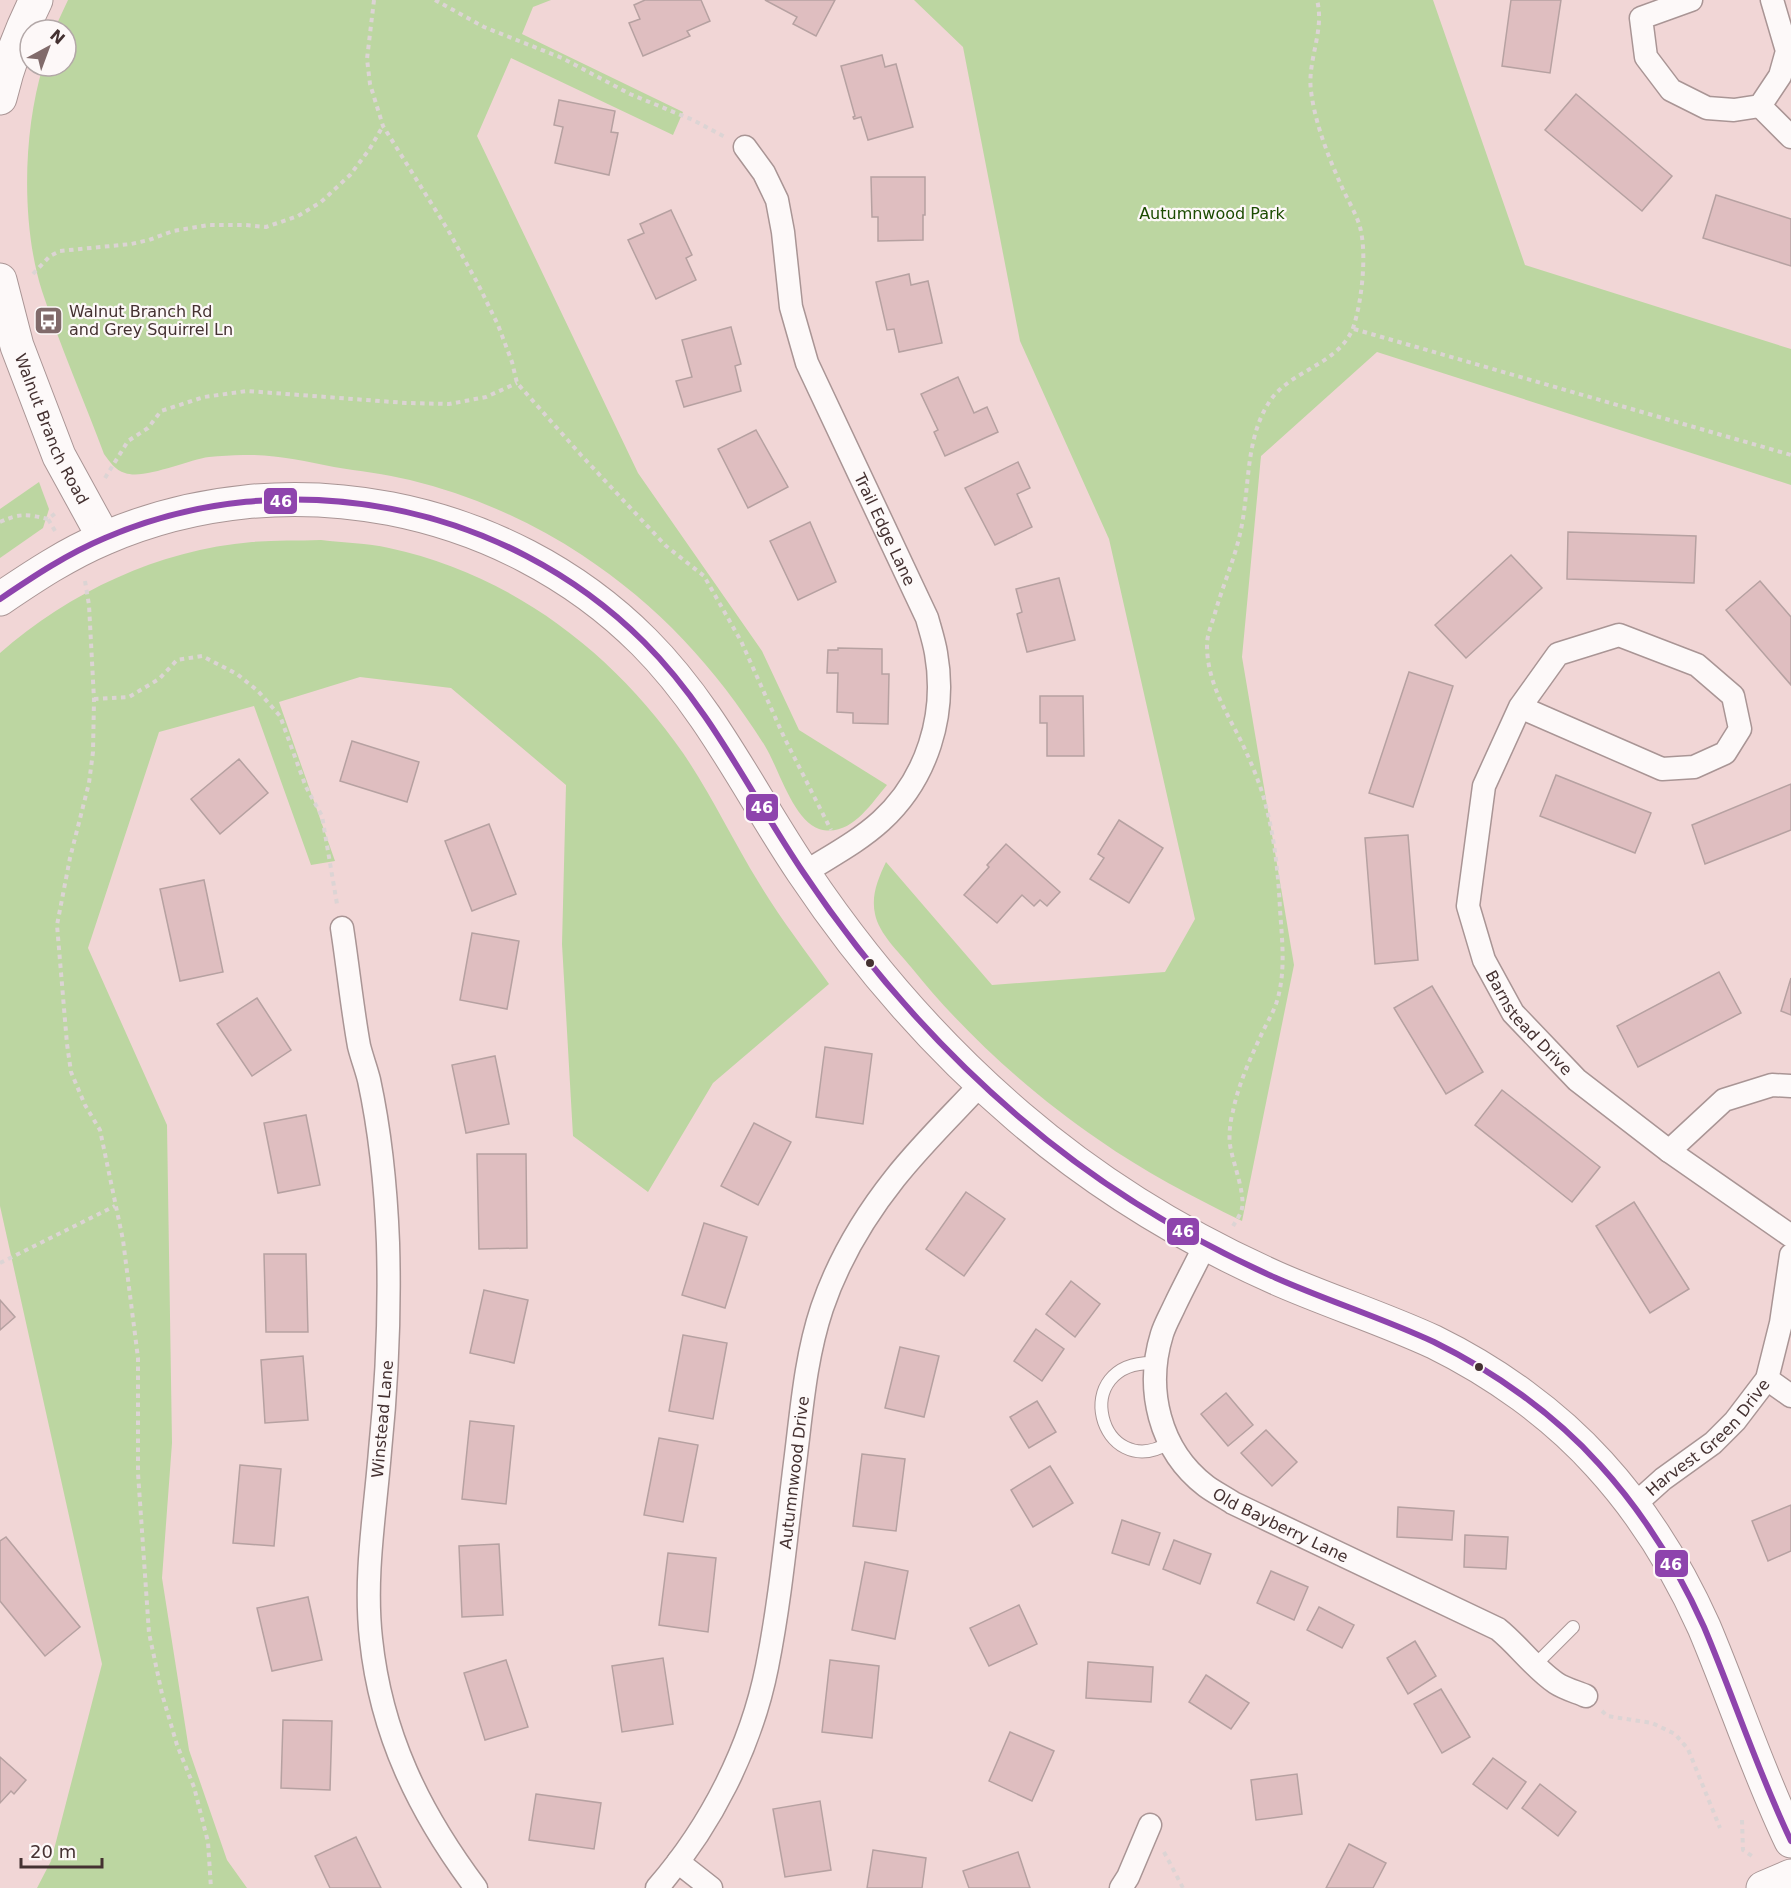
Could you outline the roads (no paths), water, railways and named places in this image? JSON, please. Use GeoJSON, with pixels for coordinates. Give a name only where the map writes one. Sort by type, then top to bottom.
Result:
{"type":"FeatureCollection","features":[{"type":"Feature","properties":{"kind":"street"},"geometry":{"type":"LineString","coordinates":[[0,99],[9,63],[36,0]]}},
{"type":"Feature","properties":{"kind":"street"},"geometry":{"type":"LineString","coordinates":[[1691,0],[1641,18],[1646,57],[1671,90],[1707,108],[1734,110],[1760,106],[1780,76],[1787,51],[1772,0]]}},
{"type":"Feature","properties":{"kind":"street"},"geometry":{"type":"LineString","coordinates":[[1760,106],[1791,137]]}},
{"type":"Feature","properties":{"kind":"street","name":"Trail Edge Lane"},"geometry":{"type":"LineString","coordinates":[[745,147],[764,173],[777,200],[783,232],[790,307],[807,363],[927,618],[936,653],[940,692],[935,727],[924,763],[908,793],[880,822],[804,873]]}},
{"type":"Feature","properties":{"kind":"street","name":"Walnut Branch Road"},"geometry":{"type":"LineString","coordinates":[[0,280],[17,346],[59,456],[104,538]]}},
{"type":"Feature","properties":{"kind":"street"},"geometry":{"type":"LineString","coordinates":[[0,599],[68,555],[132,527],[186,511],[237,502],[293,498],[352,501],[408,511],[459,525],[510,546],[558,573],[604,606],[646,644],[679,682],[722,741],[804,873],[856,946],[918,1022],[981,1084],[1044,1139],[1113,1189],[1213,1247],[1276,1277],[1436,1343],[1492,1375],[1551,1418],[1600,1464],[1664,1549],[1701,1621],[1791,1841]]}},
{"type":"Feature","properties":{"kind":"street","name":"Barnstead Drive"},"geometry":{"type":"LineString","coordinates":[[1520,707],[1662,768],[1694,767],[1725,753],[1740,729],[1733,696],[1697,665],[1619,635],[1558,654],[1520,707],[1484,786],[1468,906],[1484,960],[1513,1013],[1577,1080],[1669,1152],[1791,1236]]}},
{"type":"Feature","properties":{"kind":"street","name":"Winstead Lane"},"geometry":{"type":"LineString","coordinates":[[342,928],[360,1047],[369,1080],[381,1162],[388,1242],[388,1350],[368,1579],[371,1639],[380,1691],[395,1747],[419,1801],[448,1850],[476,1888]]}},
{"type":"Feature","properties":{"kind":"street","name":"Autumnwood Drive"},"geometry":{"type":"LineString","coordinates":[[657,1888],[678,1862],[711,1813],[729,1779],[751,1726],[767,1668],[808,1356],[822,1308],[843,1257],[871,1209],[896,1176],[981,1084]]}},
{"type":"Feature","properties":{"kind":"street"},"geometry":{"type":"LineString","coordinates":[[1669,1152],[1724,1100],[1772,1085],[1791,1086]]}},
{"type":"Feature","properties":{"kind":"street","name":"Old Bayberry Lane"},"geometry":{"type":"LineString","coordinates":[[1213,1247],[1162,1332],[1155,1363],[1154,1392],[1158,1413],[1169,1443],[1183,1463],[1206,1486],[1233,1503],[1498,1629],[1557,1684],[1586,1696]]}},
{"type":"Feature","properties":{"kind":"street","name":"Harvest Green Drive"},"geometry":{"type":"LineString","coordinates":[[1633,1506],[1663,1479],[1713,1443],[1735,1422],[1767,1379],[1781,1323],[1791,1255]]}},
{"type":"Feature","properties":{"kind":"street"},"geometry":{"type":"LineString","coordinates":[[1767,1379],[1791,1396]]}},
{"type":"Feature","properties":{"kind":"street"},"geometry":{"type":"LineString","coordinates":[[1121,1888],[1150,1825]]}},
{"type":"Feature","properties":{"kind":"street"},"geometry":{"type":"LineString","coordinates":[[678,1862],[711,1888]]}},
{"type":"Feature","properties":{"kind":"lane"},"geometry":{"type":"LineString","coordinates":[[1155,1363],[1138,1362],[1121,1368],[1108,1382],[1101,1398],[1101,1417],[1107,1432],[1127,1448],[1144,1452],[1161,1448],[1169,1443]]}},
{"type":"Feature","properties":{"kind":"lane"},"geometry":{"type":"LineString","coordinates":[[1536,1665],[1574,1627]]}},
{"type":"Feature","properties":{"kind":"place","name":"Walnut Branch Rd and Grey Squirrel Ln"},"geometry":{"type":"Point","coordinates":[48,320]}},
{"type":"Feature","properties":{"kind":"park label","name":"Autumnwood Park"},"geometry":{"type":"Point","coordinates":[1212,213]}}]}
